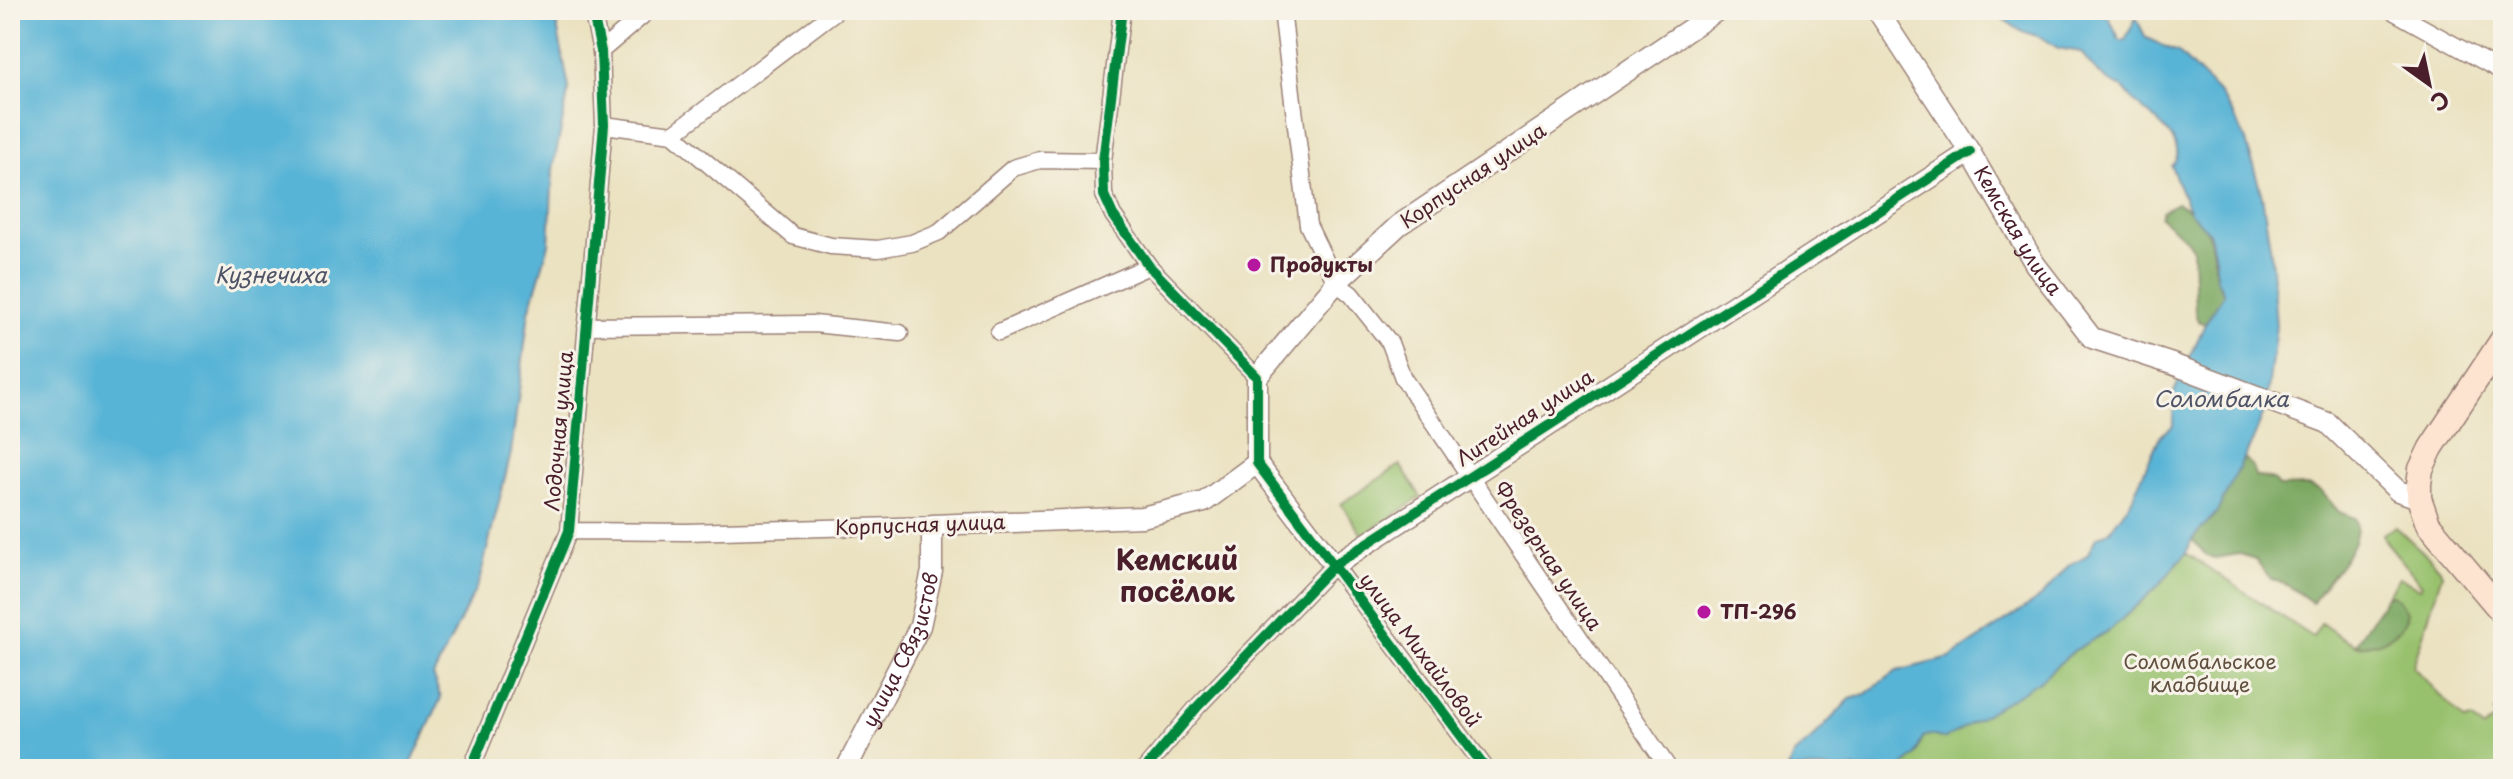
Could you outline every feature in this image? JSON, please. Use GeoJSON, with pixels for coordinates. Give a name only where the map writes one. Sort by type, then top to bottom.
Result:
{"type":"FeatureCollection","features":[{"type":"Feature","properties":{"kind":"main road"},"geometry":{"type":"LineString","coordinates":[[2499,354],[2431,448],[2421,469],[2419,498],[2422,512],[2438,538],[2503,613]]}},
{"type":"Feature","properties":{"kind":"street","name":"Лодочная улица"},"geometry":{"type":"LineString","coordinates":[[471,769],[569,531],[604,125],[601,51],[592,10]]}},
{"type":"Feature","properties":{"kind":"street"},"geometry":{"type":"LineString","coordinates":[[601,51],[649,10]]}},
{"type":"Feature","properties":{"kind":"street"},"geometry":{"type":"LineString","coordinates":[[673,134],[837,10]]}},
{"type":"Feature","properties":{"kind":"street"},"geometry":{"type":"LineString","coordinates":[[1122,10],[1103,161],[1104,195],[1149,266],[1257,377],[1257,463]]}},
{"type":"Feature","properties":{"kind":"street","name":"Фрезерная улица"},"geometry":{"type":"LineString","coordinates":[[1282,10],[1308,225],[1336,283],[1351,294],[1390,343],[1403,378],[1669,769]]}},
{"type":"Feature","properties":{"kind":"street","name":"Корпусная улица"},"geometry":{"type":"LineString","coordinates":[[1257,377],[1336,283],[1399,225],[1718,10]]}},
{"type":"Feature","properties":{"kind":"street","name":"Кемская улица"},"geometry":{"type":"LineString","coordinates":[[1877,10],[1970,152],[2035,264],[2092,338],[2172,364],[2328,423],[2398,491],[2419,498]]}},
{"type":"Feature","properties":{"kind":"street"},"geometry":{"type":"LineString","coordinates":[[2391,10],[2503,72]]}},
{"type":"Feature","properties":{"kind":"street"},"geometry":{"type":"LineString","coordinates":[[604,125],[673,134],[793,236],[831,246],[878,249],[912,243],[939,232],[1013,168],[1040,160],[1103,161]]}},
{"type":"Feature","properties":{"kind":"street","name":"Литейная улица"},"geometry":{"type":"LineString","coordinates":[[1145,769],[1198,706],[1334,565],[1970,152]]}},
{"type":"Feature","properties":{"kind":"street"},"geometry":{"type":"LineString","coordinates":[[999,332],[1149,266]]}},
{"type":"Feature","properties":{"kind":"street"},"geometry":{"type":"LineString","coordinates":[[586,326],[814,324],[900,333]]}},
{"type":"Feature","properties":{"kind":"street","name":"Корпусная улица"},"geometry":{"type":"LineString","coordinates":[[569,531],[687,532],[1142,517],[1204,502],[1257,463]]}},
{"type":"Feature","properties":{"kind":"street","name":"улица Михайловой"},"geometry":{"type":"LineString","coordinates":[[1257,463],[1486,769]]}},
{"type":"Feature","properties":{"kind":"street","name":"улица Связистов"},"geometry":{"type":"LineString","coordinates":[[846,769],[920,626],[932,571],[932,525]]}},
{"type":"Feature","properties":{"kind":"green space"},"geometry":{"type":"Polygon","coordinates":[[[2177,203],[2197,217],[2208,234],[2217,278],[2224,293],[2205,324],[2198,321],[2195,313],[2193,249],[2160,217],[2162,211],[2177,203]]]}},
{"type":"Feature","properties":{"kind":"green space"},"geometry":{"type":"Polygon","coordinates":[[[2243,457],[2253,467],[2255,476],[2273,480],[2279,487],[2309,486],[2321,491],[2339,512],[2355,518],[2355,539],[2313,603],[2289,586],[2271,579],[2255,559],[2240,554],[2215,558],[2207,556],[2192,539],[2217,512],[2243,457]]]}},
{"type":"Feature","properties":{"kind":"green space"},"geometry":{"type":"Polygon","coordinates":[[[1400,465],[1421,497],[1363,536],[1341,504],[1400,465]]]}},
{"type":"Feature","properties":{"kind":"green space","name":"Соломбальское кладбище"},"geometry":{"type":"Polygon","coordinates":[[[2396,527],[2440,568],[2442,574],[2413,667],[2465,721],[2472,719],[2483,729],[2498,717],[2494,712],[2503,709],[2503,769],[1900,769],[1915,756],[1923,737],[1993,708],[2038,682],[2075,650],[2111,629],[2160,584],[2186,553],[2313,637],[2321,623],[2352,643],[2367,645],[2376,642],[2394,632],[2406,620],[2391,596],[2386,597],[2399,578],[2420,588],[2422,585],[2384,539],[2383,534],[2396,527]]]}},
{"type":"Feature","properties":{"kind":"green space"},"geometry":{"type":"Polygon","coordinates":[[[2391,595],[2407,612],[2401,627],[2380,642],[2355,645],[2386,597],[2391,595]]]}},
{"type":"Feature","properties":{"kind":"water","name":"Кузнечиха"},"geometry":{"type":"Polygon","coordinates":[[[10,10],[554,10],[569,88],[553,169],[549,244],[529,312],[511,453],[479,582],[433,676],[441,698],[409,769],[10,769],[10,10]]]}},
{"type":"Feature","properties":{"kind":"water","name":"Соломбалка"},"geometry":{"type":"Polygon","coordinates":[[[1990,10],[2094,10],[2109,18],[2120,40],[2125,40],[2136,18],[2146,38],[2178,52],[2219,93],[2246,141],[2262,196],[2271,252],[2276,326],[2266,407],[2217,512],[2192,539],[2186,553],[2160,584],[2111,629],[2075,650],[2038,682],[1945,739],[1930,735],[1923,737],[1915,756],[1900,769],[1788,769],[1793,755],[1850,699],[1864,695],[1897,671],[1950,658],[2040,598],[2069,565],[2087,555],[2096,538],[2110,530],[2131,501],[2160,436],[2173,426],[2174,392],[2205,324],[2224,293],[2216,278],[2216,260],[2209,232],[2190,212],[2171,166],[2177,151],[2169,134],[2123,88],[2099,73],[2081,52],[2058,48],[2041,37],[2021,31],[1990,10]]]}},
{"type":"Feature","properties":{"kind":"cycle path"},"geometry":{"type":"LineString","coordinates":[[471,769],[569,531],[604,125],[601,51],[592,10]]}},
{"type":"Feature","properties":{"kind":"cycle path"},"geometry":{"type":"LineString","coordinates":[[1122,10],[1103,161],[1104,195],[1113,215],[1149,266],[1257,377],[1257,463],[1486,769]]}},
{"type":"Feature","properties":{"kind":"cycle path"},"geometry":{"type":"LineString","coordinates":[[1145,769],[1198,706],[1334,565],[1970,152]]}},
{"type":"Feature","properties":{"kind":"place","name":"Продукты"},"geometry":{"type":"Point","coordinates":[1254,265]}},
{"type":"Feature","properties":{"kind":"place","name":"ТП-296"},"geometry":{"type":"Point","coordinates":[1704,612]}},
{"type":"Feature","properties":{"kind":"district","name":"Кемский посёлок"},"geometry":{"type":"Point","coordinates":[1177,576]}}]}
